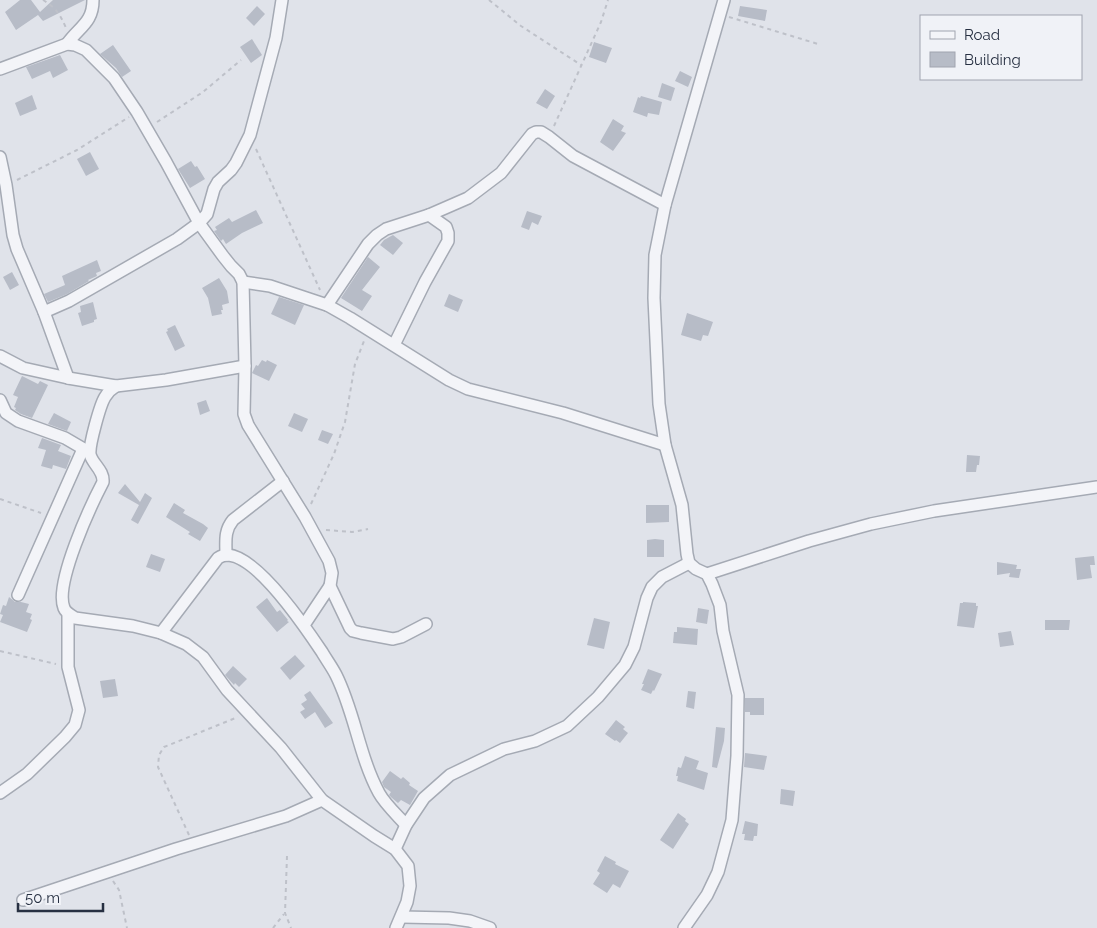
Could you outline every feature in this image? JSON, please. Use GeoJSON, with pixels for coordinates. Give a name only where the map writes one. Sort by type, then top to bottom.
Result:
{"type":"FeatureCollection","features":[{"type":"Feature","properties":{"kind":"street"},"geometry":{"type":"LineString","coordinates":[[0,69],[69,41],[91,16],[93,0]]}},
{"type":"Feature","properties":{"kind":"street"},"geometry":{"type":"LineString","coordinates":[[44,312],[77,296],[177,238],[199,223],[209,210],[214,189],[218,182],[236,164],[250,135],[276,38],[282,0]]}},
{"type":"Feature","properties":{"kind":"street"},"geometry":{"type":"LineString","coordinates":[[684,928],[707,895],[718,872],[732,820],[738,756],[738,695],[723,631],[720,605],[707,574],[689,563],[682,505],[664,445],[659,404],[654,298],[655,255],[665,205],[724,0]]}},
{"type":"Feature","properties":{"kind":"street"},"geometry":{"type":"LineString","coordinates":[[69,41],[86,50],[114,78],[147,129],[199,223],[239,274],[243,282],[244,414],[248,425],[305,517],[329,561],[332,573],[330,586],[304,625]]}},
{"type":"Feature","properties":{"kind":"street"},"geometry":{"type":"LineString","coordinates":[[326,305],[368,244],[377,235],[468,198],[501,173],[532,134],[536,132],[541,132],[549,137],[573,156],[665,205]]}},
{"type":"Feature","properties":{"kind":"street"},"geometry":{"type":"LineString","coordinates":[[0,157],[13,235],[68,378]]}},
{"type":"Feature","properties":{"kind":"street"},"geometry":{"type":"LineString","coordinates":[[394,345],[425,282],[448,241],[446,227],[429,215]]}},
{"type":"Feature","properties":{"kind":"street"},"geometry":{"type":"LineString","coordinates":[[243,282],[270,286],[326,305],[369,329],[449,380],[468,389],[563,413],[664,445]]}},
{"type":"Feature","properties":{"kind":"street"},"geometry":{"type":"LineString","coordinates":[[0,356],[23,368],[116,386],[184,377],[245,366]]}},
{"type":"Feature","properties":{"kind":"street"},"geometry":{"type":"LineString","coordinates":[[18,595],[53,517],[92,440],[104,397],[110,389],[116,386]]}},
{"type":"Feature","properties":{"kind":"street"},"geometry":{"type":"LineString","coordinates":[[0,400],[6,413],[18,421],[65,438],[87,451],[102,474],[103,482],[73,550],[65,577],[62,596],[64,608],[68,614],[75,618],[133,626],[162,633],[186,644],[203,657],[227,690],[282,748],[322,800],[396,849],[408,866],[410,876],[407,902],[396,928]]}},
{"type":"Feature","properties":{"kind":"street"},"geometry":{"type":"LineString","coordinates":[[226,555],[228,526],[283,481]]}},
{"type":"Feature","properties":{"kind":"street"},"geometry":{"type":"LineString","coordinates":[[707,574],[809,541],[871,524],[934,511],[1097,487]]}},
{"type":"Feature","properties":{"kind":"street"},"geometry":{"type":"LineString","coordinates":[[162,633],[218,558],[226,555],[237,557],[260,573],[304,625],[336,674],[352,714],[365,762],[380,795],[406,825]]}},
{"type":"Feature","properties":{"kind":"street"},"geometry":{"type":"LineString","coordinates":[[396,849],[406,825],[424,798],[450,775],[504,749],[535,741],[567,726],[598,697],[625,665],[634,647],[647,598],[652,587],[662,577],[689,563]]}},
{"type":"Feature","properties":{"kind":"street"},"geometry":{"type":"LineString","coordinates":[[330,586],[348,625],[353,630],[393,639],[426,624]]}},
{"type":"Feature","properties":{"kind":"street"},"geometry":{"type":"LineString","coordinates":[[0,793],[27,774],[75,725],[78,710],[68,667],[68,614]]}},
{"type":"Feature","properties":{"kind":"street"},"geometry":{"type":"LineString","coordinates":[[23,900],[193,844],[286,816],[322,800]]}},
{"type":"Feature","properties":{"kind":"street"},"geometry":{"type":"LineString","coordinates":[[402,917],[449,918],[470,921],[490,928]]}},
{"type":"Feature","properties":{"kind":"path"},"geometry":{"type":"LineString","coordinates":[[43,0],[53,6],[61,15],[69,41]]}},
{"type":"Feature","properties":{"kind":"path"},"geometry":{"type":"LineString","coordinates":[[490,0],[521,26],[581,65]]}},
{"type":"Feature","properties":{"kind":"path"},"geometry":{"type":"LineString","coordinates":[[549,137],[601,22],[608,0]]}},
{"type":"Feature","properties":{"kind":"path"},"geometry":{"type":"LineString","coordinates":[[720,15],[818,44]]}},
{"type":"Feature","properties":{"kind":"path"},"geometry":{"type":"LineString","coordinates":[[147,129],[202,92],[240,60]]}},
{"type":"Feature","properties":{"kind":"path"},"geometry":{"type":"LineString","coordinates":[[6,185],[77,150],[137,112]]}},
{"type":"Feature","properties":{"kind":"path"},"geometry":{"type":"LineString","coordinates":[[250,135],[326,305]]}},
{"type":"Feature","properties":{"kind":"path"},"geometry":{"type":"LineString","coordinates":[[305,517],[343,430],[355,364],[369,329]]}},
{"type":"Feature","properties":{"kind":"path"},"geometry":{"type":"LineString","coordinates":[[0,499],[53,517]]}},
{"type":"Feature","properties":{"kind":"path"},"geometry":{"type":"LineString","coordinates":[[311,529],[344,532],[368,530]]}},
{"type":"Feature","properties":{"kind":"path"},"geometry":{"type":"LineString","coordinates":[[0,651],[68,667]]}},
{"type":"Feature","properties":{"kind":"path"},"geometry":{"type":"LineString","coordinates":[[193,844],[158,767],[159,755],[164,747],[248,713]]}},
{"type":"Feature","properties":{"kind":"path"},"geometry":{"type":"LineString","coordinates":[[287,856],[285,913],[292,928]]}},
{"type":"Feature","properties":{"kind":"path"},"geometry":{"type":"LineString","coordinates":[[107,872],[119,890],[127,928]]}},
{"type":"Feature","properties":{"kind":"path"},"geometry":{"type":"LineString","coordinates":[[273,928],[285,913]]}},
{"type":"Feature","properties":{"kind":"building"},"geometry":{"type":"Polygon","coordinates":[[[20,0],[31,0],[40,12],[53,0],[85,0],[43,21],[38,15],[16,30],[5,12],[20,0]]]}},
{"type":"Feature","properties":{"kind":"building"},"geometry":{"type":"Polygon","coordinates":[[[257,6],[265,14],[254,26],[246,18],[257,6]]]}},
{"type":"Feature","properties":{"kind":"building"},"geometry":{"type":"Polygon","coordinates":[[[740,6],[767,10],[765,21],[738,16],[740,6]]]}},
{"type":"Feature","properties":{"kind":"building"},"geometry":{"type":"Polygon","coordinates":[[[252,39],[262,55],[251,63],[240,47],[252,39]]]}},
{"type":"Feature","properties":{"kind":"building"},"geometry":{"type":"Polygon","coordinates":[[[594,42],[612,48],[606,63],[589,57],[594,42]]]}},
{"type":"Feature","properties":{"kind":"building"},"geometry":{"type":"Polygon","coordinates":[[[113,45],[131,71],[122,77],[116,68],[100,54],[113,45]]]}},
{"type":"Feature","properties":{"kind":"building"},"geometry":{"type":"Polygon","coordinates":[[[60,55],[68,70],[53,78],[50,71],[32,79],[26,67],[60,55]]]}},
{"type":"Feature","properties":{"kind":"building"},"geometry":{"type":"Polygon","coordinates":[[[680,71],[692,77],[688,87],[675,81],[680,71]]]}},
{"type":"Feature","properties":{"kind":"building"},"geometry":{"type":"Polygon","coordinates":[[[662,83],[675,88],[671,101],[658,97],[662,83]]]}},
{"type":"Feature","properties":{"kind":"building"},"geometry":{"type":"Polygon","coordinates":[[[545,89],[555,96],[547,109],[536,103],[545,89]]]}},
{"type":"Feature","properties":{"kind":"building"},"geometry":{"type":"Polygon","coordinates":[[[32,95],[37,109],[20,116],[15,103],[32,95]]]}},
{"type":"Feature","properties":{"kind":"building"},"geometry":{"type":"Polygon","coordinates":[[[641,96],[662,102],[659,115],[648,113],[647,117],[633,112],[638,97],[640,98],[641,96]]]}},
{"type":"Feature","properties":{"kind":"building"},"geometry":{"type":"Polygon","coordinates":[[[613,119],[624,126],[621,131],[626,133],[613,151],[600,142],[613,119]]]}},
{"type":"Feature","properties":{"kind":"building"},"geometry":{"type":"Polygon","coordinates":[[[90,152],[99,169],[86,176],[77,159],[90,152]]]}},
{"type":"Feature","properties":{"kind":"building"},"geometry":{"type":"Polygon","coordinates":[[[191,161],[195,167],[197,166],[205,179],[190,188],[178,169],[191,161]]]}},
{"type":"Feature","properties":{"kind":"building"},"geometry":{"type":"Polygon","coordinates":[[[256,210],[263,223],[242,233],[226,244],[223,239],[221,241],[214,231],[217,230],[215,227],[229,218],[232,222],[256,210]]]}},
{"type":"Feature","properties":{"kind":"building"},"geometry":{"type":"Polygon","coordinates":[[[527,211],[542,216],[538,225],[532,222],[529,230],[521,227],[527,211]]]}},
{"type":"Feature","properties":{"kind":"building"},"geometry":{"type":"Polygon","coordinates":[[[393,235],[403,243],[393,255],[380,245],[384,240],[393,235]]]}},
{"type":"Feature","properties":{"kind":"building"},"geometry":{"type":"Polygon","coordinates":[[[368,257],[380,267],[362,290],[372,296],[362,311],[341,298],[368,257]]]}},
{"type":"Feature","properties":{"kind":"building"},"geometry":{"type":"Polygon","coordinates":[[[97,260],[101,271],[96,273],[97,276],[67,294],[48,302],[44,294],[65,285],[62,276],[97,260]]]}},
{"type":"Feature","properties":{"kind":"building"},"geometry":{"type":"Polygon","coordinates":[[[12,272],[19,285],[10,290],[3,277],[12,272]]]}},
{"type":"Feature","properties":{"kind":"building"},"geometry":{"type":"Polygon","coordinates":[[[219,278],[227,291],[229,303],[222,305],[222,314],[212,316],[208,298],[202,288],[219,278]]]}},
{"type":"Feature","properties":{"kind":"building"},"geometry":{"type":"Polygon","coordinates":[[[449,294],[463,300],[458,312],[444,306],[449,294]]]}},
{"type":"Feature","properties":{"kind":"building"},"geometry":{"type":"Polygon","coordinates":[[[279,297],[304,305],[295,325],[271,314],[279,297]]]}},
{"type":"Feature","properties":{"kind":"building"},"geometry":{"type":"Polygon","coordinates":[[[93,302],[97,319],[82,326],[78,313],[81,312],[80,306],[93,302]]]}},
{"type":"Feature","properties":{"kind":"building"},"geometry":{"type":"Polygon","coordinates":[[[687,313],[713,322],[708,336],[703,335],[701,341],[681,335],[687,313]]]}},
{"type":"Feature","properties":{"kind":"building"},"geometry":{"type":"Polygon","coordinates":[[[175,325],[185,346],[175,351],[166,332],[168,331],[167,329],[175,325]]]}},
{"type":"Feature","properties":{"kind":"building"},"geometry":{"type":"Polygon","coordinates":[[[262,360],[266,362],[267,360],[277,365],[269,381],[252,373],[256,365],[258,366],[262,360]]]}},
{"type":"Feature","properties":{"kind":"building"},"geometry":{"type":"Polygon","coordinates":[[[22,376],[38,384],[40,381],[48,385],[32,418],[21,414],[14,407],[18,397],[13,395],[22,376]]]}},
{"type":"Feature","properties":{"kind":"building"},"geometry":{"type":"Polygon","coordinates":[[[206,400],[210,411],[200,415],[197,403],[206,400]]]}},
{"type":"Feature","properties":{"kind":"building"},"geometry":{"type":"Polygon","coordinates":[[[54,413],[71,422],[67,431],[48,424],[54,413]]]}},
{"type":"Feature","properties":{"kind":"building"},"geometry":{"type":"Polygon","coordinates":[[[294,413],[308,419],[302,432],[288,426],[294,413]]]}},
{"type":"Feature","properties":{"kind":"building"},"geometry":{"type":"Polygon","coordinates":[[[322,430],[333,434],[328,444],[318,440],[322,430]]]}},
{"type":"Feature","properties":{"kind":"building"},"geometry":{"type":"Polygon","coordinates":[[[42,438],[61,445],[58,451],[71,456],[66,469],[53,465],[52,469],[41,466],[46,450],[38,448],[42,438]]]}},
{"type":"Feature","properties":{"kind":"building"},"geometry":{"type":"Polygon","coordinates":[[[967,455],[980,456],[976,472],[966,472],[967,455]]]}},
{"type":"Feature","properties":{"kind":"building"},"geometry":{"type":"Polygon","coordinates":[[[125,484],[140,502],[145,493],[152,498],[138,524],[131,520],[139,505],[118,493],[125,484]]]}},
{"type":"Feature","properties":{"kind":"building"},"geometry":{"type":"Polygon","coordinates":[[[174,503],[185,510],[183,513],[208,528],[200,541],[188,534],[190,532],[166,517],[174,503]]]}},
{"type":"Feature","properties":{"kind":"building"},"geometry":{"type":"Polygon","coordinates":[[[646,505],[669,505],[669,522],[646,523],[646,505]]]}},
{"type":"Feature","properties":{"kind":"building"},"geometry":{"type":"Polygon","coordinates":[[[647,540],[664,540],[664,557],[647,557],[647,540]]]}},
{"type":"Feature","properties":{"kind":"building"},"geometry":{"type":"Polygon","coordinates":[[[151,554],[165,559],[160,572],[146,567],[151,554]]]}},
{"type":"Feature","properties":{"kind":"building"},"geometry":{"type":"Polygon","coordinates":[[[1094,556],[1095,565],[1090,565],[1092,578],[1077,580],[1075,558],[1094,556]]]}},
{"type":"Feature","properties":{"kind":"building"},"geometry":{"type":"Polygon","coordinates":[[[997,562],[1017,565],[1016,569],[1021,569],[1019,578],[1009,577],[1010,573],[997,575],[997,562]]]}},
{"type":"Feature","properties":{"kind":"building"},"geometry":{"type":"Polygon","coordinates":[[[9,597],[15,602],[29,604],[26,612],[32,614],[30,619],[32,620],[27,632],[0,622],[3,615],[0,614],[3,605],[6,606],[9,597]]]}},
{"type":"Feature","properties":{"kind":"building"},"geometry":{"type":"Polygon","coordinates":[[[267,598],[277,612],[280,610],[289,622],[277,632],[256,607],[267,598]]]}},
{"type":"Feature","properties":{"kind":"building"},"geometry":{"type":"Polygon","coordinates":[[[960,603],[976,603],[976,606],[978,606],[974,628],[957,626],[960,603]]]}},
{"type":"Feature","properties":{"kind":"building"},"geometry":{"type":"Polygon","coordinates":[[[698,608],[709,610],[707,624],[696,622],[698,608]]]}},
{"type":"Feature","properties":{"kind":"building"},"geometry":{"type":"Polygon","coordinates":[[[594,618],[610,622],[604,649],[587,645],[594,618]]]}},
{"type":"Feature","properties":{"kind":"building"},"geometry":{"type":"Polygon","coordinates":[[[1045,620],[1070,620],[1069,630],[1045,630],[1045,620]]]}},
{"type":"Feature","properties":{"kind":"building"},"geometry":{"type":"Polygon","coordinates":[[[677,627],[698,629],[697,645],[673,643],[674,632],[677,632],[677,627]]]}},
{"type":"Feature","properties":{"kind":"building"},"geometry":{"type":"Polygon","coordinates":[[[1011,631],[1014,645],[1000,647],[998,633],[1011,631]]]}},
{"type":"Feature","properties":{"kind":"building"},"geometry":{"type":"Polygon","coordinates":[[[295,655],[305,666],[290,680],[280,668],[295,655]]]}},
{"type":"Feature","properties":{"kind":"building"},"geometry":{"type":"Polygon","coordinates":[[[233,666],[247,679],[239,687],[235,683],[234,685],[225,675],[233,666]]]}},
{"type":"Feature","properties":{"kind":"building"},"geometry":{"type":"Polygon","coordinates":[[[648,669],[662,674],[651,694],[641,690],[648,669]]]}},
{"type":"Feature","properties":{"kind":"building"},"geometry":{"type":"Polygon","coordinates":[[[115,679],[118,696],[103,698],[100,681],[115,679]]]}},
{"type":"Feature","properties":{"kind":"building"},"geometry":{"type":"Polygon","coordinates":[[[310,691],[333,723],[325,728],[315,712],[305,719],[300,712],[305,709],[301,704],[307,700],[304,695],[310,691]]]}},
{"type":"Feature","properties":{"kind":"building"},"geometry":{"type":"Polygon","coordinates":[[[688,691],[696,692],[694,709],[686,707],[688,691]]]}},
{"type":"Feature","properties":{"kind":"building"},"geometry":{"type":"Polygon","coordinates":[[[745,698],[764,698],[764,715],[750,715],[750,712],[745,712],[745,698]]]}},
{"type":"Feature","properties":{"kind":"building"},"geometry":{"type":"Polygon","coordinates":[[[616,720],[625,727],[623,729],[628,733],[620,743],[605,734],[616,720]]]}},
{"type":"Feature","properties":{"kind":"building"},"geometry":{"type":"Polygon","coordinates":[[[716,727],[725,728],[724,741],[717,768],[712,767],[716,727]]]}},
{"type":"Feature","properties":{"kind":"building"},"geometry":{"type":"Polygon","coordinates":[[[745,753],[767,756],[764,770],[744,767],[745,753]]]}},
{"type":"Feature","properties":{"kind":"building"},"geometry":{"type":"Polygon","coordinates":[[[685,756],[699,761],[696,769],[708,773],[704,790],[677,781],[678,767],[681,768],[685,756]]]}},
{"type":"Feature","properties":{"kind":"building"},"geometry":{"type":"Polygon","coordinates":[[[390,771],[401,779],[403,777],[410,783],[409,785],[418,791],[410,805],[401,800],[398,803],[389,795],[391,792],[384,787],[382,782],[390,771]]]}},
{"type":"Feature","properties":{"kind":"building"},"geometry":{"type":"Polygon","coordinates":[[[781,789],[795,791],[793,806],[780,804],[781,789]]]}},
{"type":"Feature","properties":{"kind":"building"},"geometry":{"type":"Polygon","coordinates":[[[678,813],[689,824],[673,849],[660,840],[678,813]]]}},
{"type":"Feature","properties":{"kind":"building"},"geometry":{"type":"Polygon","coordinates":[[[745,821],[758,824],[757,836],[754,836],[753,841],[744,840],[745,834],[742,834],[745,821]]]}},
{"type":"Feature","properties":{"kind":"building"},"geometry":{"type":"Polygon","coordinates":[[[605,856],[629,871],[620,888],[613,884],[607,893],[593,884],[600,873],[597,871],[605,856]]]}}]}
